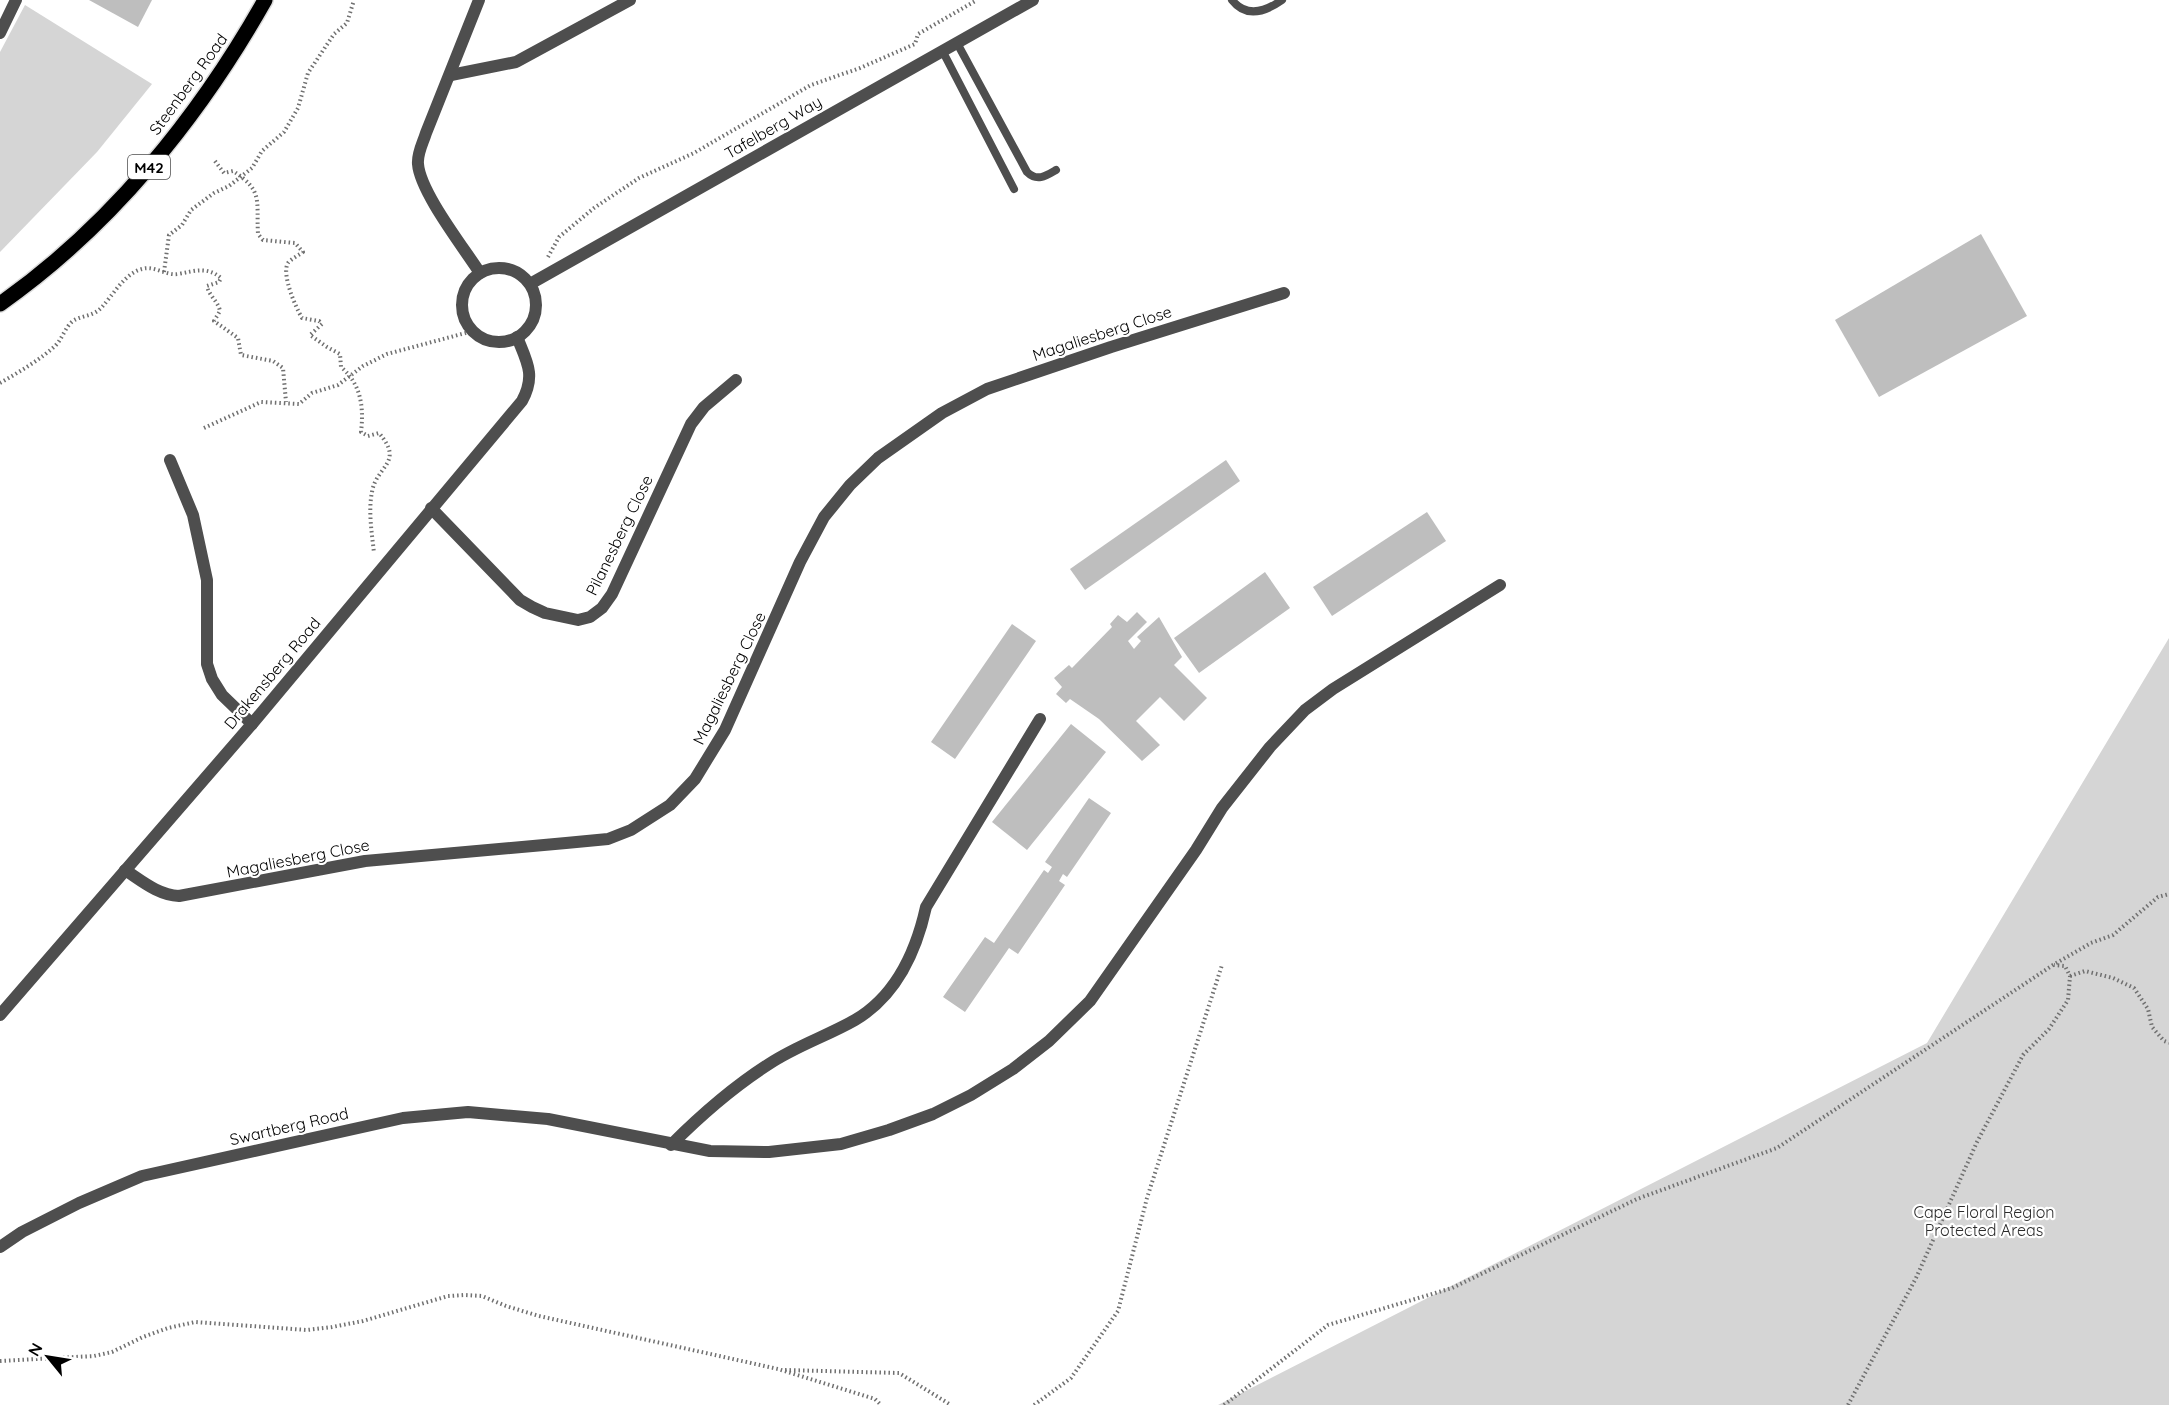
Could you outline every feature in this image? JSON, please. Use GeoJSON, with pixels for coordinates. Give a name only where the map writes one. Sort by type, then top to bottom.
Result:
{"type":"FeatureCollection","features":[{"type":"Feature","properties":{"kind":"main road","name":"Steenberg Road"},"geometry":{"type":"LineString","coordinates":[[0,304],[83,236],[156,159],[213,85],[265,0]]}},
{"type":"Feature","properties":{"kind":"street"},"geometry":{"type":"LineString","coordinates":[[0,33],[16,0]]}},
{"type":"Feature","properties":{"kind":"street"},"geometry":{"type":"LineString","coordinates":[[479,0],[419,153],[418,165],[432,199],[480,273]]}},
{"type":"Feature","properties":{"kind":"street"},"geometry":{"type":"LineString","coordinates":[[451,75],[516,62],[630,0]]}},
{"type":"Feature","properties":{"kind":"street","name":"Tafelberg Way"},"geometry":{"type":"LineString","coordinates":[[530,284],[1033,0]]}},
{"type":"Feature","properties":{"kind":"street"},"geometry":{"type":"LineString","coordinates":[[491,268],[513,270],[530,284],[537,307],[534,319],[517,337],[496,342],[485,339],[473,331],[463,313],[463,302],[465,290],[471,280],[480,273],[491,268]]}},
{"type":"Feature","properties":{"kind":"street","name":"Magaliesberg Close"},"geometry":{"type":"LineString","coordinates":[[125,870],[168,896],[179,896],[365,861],[608,838],[632,830],[661,812],[695,779],[725,730],[800,562],[824,517],[850,485],[878,458],[942,413],[987,389],[1111,347],[1284,293]]}},
{"type":"Feature","properties":{"kind":"street","name":"Drakensberg Road"},"geometry":{"type":"LineString","coordinates":[[0,1015],[6,1002],[252,724],[522,401],[531,376],[517,337]]}},
{"type":"Feature","properties":{"kind":"street","name":"Pilanesberg Close"},"geometry":{"type":"LineString","coordinates":[[431,508],[520,600],[545,613],[563,618],[578,620],[590,617],[602,608],[612,594],[691,424],[704,407],[736,380]]}},
{"type":"Feature","properties":{"kind":"street"},"geometry":{"type":"LineString","coordinates":[[170,460],[193,514],[207,580],[209,608],[206,644],[209,672],[222,695],[252,724]]}},
{"type":"Feature","properties":{"kind":"street","name":"Swartberg Road"},"geometry":{"type":"LineString","coordinates":[[0,1247],[22,1232],[70,1208],[142,1176],[403,1118],[468,1112],[548,1119],[710,1151],[769,1152],[841,1144],[933,1114],[1013,1069],[1049,1041],[1090,1001],[1196,850],[1222,808],[1269,747],[1305,710],[1333,689],[1500,585]]}},
{"type":"Feature","properties":{"kind":"street"},"geometry":{"type":"LineString","coordinates":[[671,1145],[707,1109],[770,1063],[856,1019],[887,994],[906,966],[920,933],[926,907],[1040,719]]}},
{"type":"Feature","properties":{"kind":"lane"},"geometry":{"type":"LineString","coordinates":[[1232,0],[1239,8],[1246,11],[1269,9],[1282,0]]}},
{"type":"Feature","properties":{"kind":"lane"},"geometry":{"type":"LineString","coordinates":[[957,43],[1027,172],[1037,178],[1056,170]]}},
{"type":"Feature","properties":{"kind":"lane"},"geometry":{"type":"LineString","coordinates":[[943,52],[1014,189]]}},
{"type":"Feature","properties":{"kind":"path"},"geometry":{"type":"LineString","coordinates":[[164,272],[169,235],[182,225],[191,210],[252,168],[262,151],[284,132],[298,108],[308,73],[334,34],[346,23],[354,0]]}},
{"type":"Feature","properties":{"kind":"path"},"geometry":{"type":"LineString","coordinates":[[550,273],[548,256],[559,237],[594,208],[639,178],[694,153],[811,85],[860,68],[915,44],[918,34],[977,0]]}},
{"type":"Feature","properties":{"kind":"path"},"geometry":{"type":"LineString","coordinates":[[215,161],[224,173],[233,171],[252,185],[258,204],[258,234],[264,240],[295,243],[303,252],[288,263],[286,270],[293,304],[302,318],[319,321],[322,324],[310,335],[339,354],[340,367],[351,375],[360,393],[363,413],[361,432],[368,436],[379,433],[388,444],[390,458],[372,490],[371,531],[376,561]]}},
{"type":"Feature","properties":{"kind":"path"},"geometry":{"type":"LineString","coordinates":[[0,383],[26,368],[56,346],[73,321],[90,316],[102,308],[110,296],[141,268],[154,268],[174,275],[198,270],[212,270],[221,278],[219,282],[207,286],[208,292],[219,304],[220,311],[213,321],[238,338],[241,355],[273,361],[283,368],[286,402]]}},
{"type":"Feature","properties":{"kind":"path"},"geometry":{"type":"LineString","coordinates":[[204,428],[213,426],[226,417],[261,402],[299,404],[312,393],[338,385],[363,366],[387,354],[473,331]]}},
{"type":"Feature","properties":{"kind":"path"},"geometry":{"type":"LineString","coordinates":[[1224,1405],[1328,1325],[1452,1288],[1636,1199],[1777,1148],[2053,965],[2091,943],[2113,935],[2158,897],[2169,894]]}},
{"type":"Feature","properties":{"kind":"path"},"geometry":{"type":"LineString","coordinates":[[1034,1405],[1071,1378],[1118,1311],[1147,1198],[1222,965]]}},
{"type":"Feature","properties":{"kind":"path"},"geometry":{"type":"LineString","coordinates":[[1848,1405],[1916,1278],[1977,1142],[2023,1055],[2049,1029],[2068,1000],[2070,976],[2065,966],[2053,965]]}},
{"type":"Feature","properties":{"kind":"path"},"geometry":{"type":"LineString","coordinates":[[2070,976],[2085,971],[2113,978],[2134,988],[2148,1009],[2152,1027],[2164,1041],[2169,1043]]}},
{"type":"Feature","properties":{"kind":"path"},"geometry":{"type":"LineString","coordinates":[[0,1361],[94,1356],[112,1352],[159,1331],[195,1322],[307,1330],[332,1327],[363,1321],[448,1296],[465,1295],[482,1296],[539,1316],[778,1369],[875,1399],[881,1405]]}},
{"type":"Feature","properties":{"kind":"path"},"geometry":{"type":"LineString","coordinates":[[778,1369],[899,1373],[951,1405]]}},
{"type":"Feature","properties":{"kind":"green space"},"geometry":{"type":"Polygon","coordinates":[[[25,5],[152,84],[97,152],[0,252],[0,52],[25,5]]]}},
{"type":"Feature","properties":{"kind":"green space","name":"Cape Floral Region Protected Areas"},"geometry":{"type":"Polygon","coordinates":[[[2169,638],[2169,1405],[1218,1405],[1927,1043],[2169,638]]]}},
{"type":"Feature","properties":{"kind":"building"},"geometry":{"type":"Polygon","coordinates":[[[89,0],[152,0],[138,27],[89,0]]]}},
{"type":"Feature","properties":{"kind":"building"},"geometry":{"type":"Polygon","coordinates":[[[1981,234],[2027,316],[1879,397],[1835,320],[1981,234]]]}},
{"type":"Feature","properties":{"kind":"building"},"geometry":{"type":"Polygon","coordinates":[[[1226,460],[1240,481],[1085,590],[1070,569],[1226,460]]]}},
{"type":"Feature","properties":{"kind":"building"},"geometry":{"type":"Polygon","coordinates":[[[1427,512],[1446,541],[1332,616],[1313,587],[1427,512]]]}},
{"type":"Feature","properties":{"kind":"building"},"geometry":{"type":"Polygon","coordinates":[[[1265,572],[1290,608],[1199,673],[1174,638],[1265,572]]]}},
{"type":"Feature","properties":{"kind":"building"},"geometry":{"type":"Polygon","coordinates":[[[1137,612],[1147,622],[1128,641],[1134,649],[1141,641],[1137,637],[1159,617],[1182,657],[1174,665],[1207,698],[1184,721],[1160,697],[1136,721],[1160,745],[1142,761],[1099,719],[1070,699],[1066,703],[1056,694],[1062,687],[1054,678],[1069,665],[1072,668],[1112,627],[1110,624],[1118,615],[1127,622],[1137,612]]]}},
{"type":"Feature","properties":{"kind":"building"},"geometry":{"type":"Polygon","coordinates":[[[1012,624],[1036,641],[955,759],[931,742],[1012,624]]]}},
{"type":"Feature","properties":{"kind":"building"},"geometry":{"type":"Polygon","coordinates":[[[1071,724],[1106,752],[1027,850],[992,822],[1071,724]]]}},
{"type":"Feature","properties":{"kind":"building"},"geometry":{"type":"Polygon","coordinates":[[[1089,798],[1111,813],[1067,877],[1063,874],[1059,881],[1065,885],[1018,954],[1009,948],[965,1012],[943,997],[985,937],[994,943],[1044,870],[1048,873],[1052,867],[1045,862],[1089,798]]]}}]}
